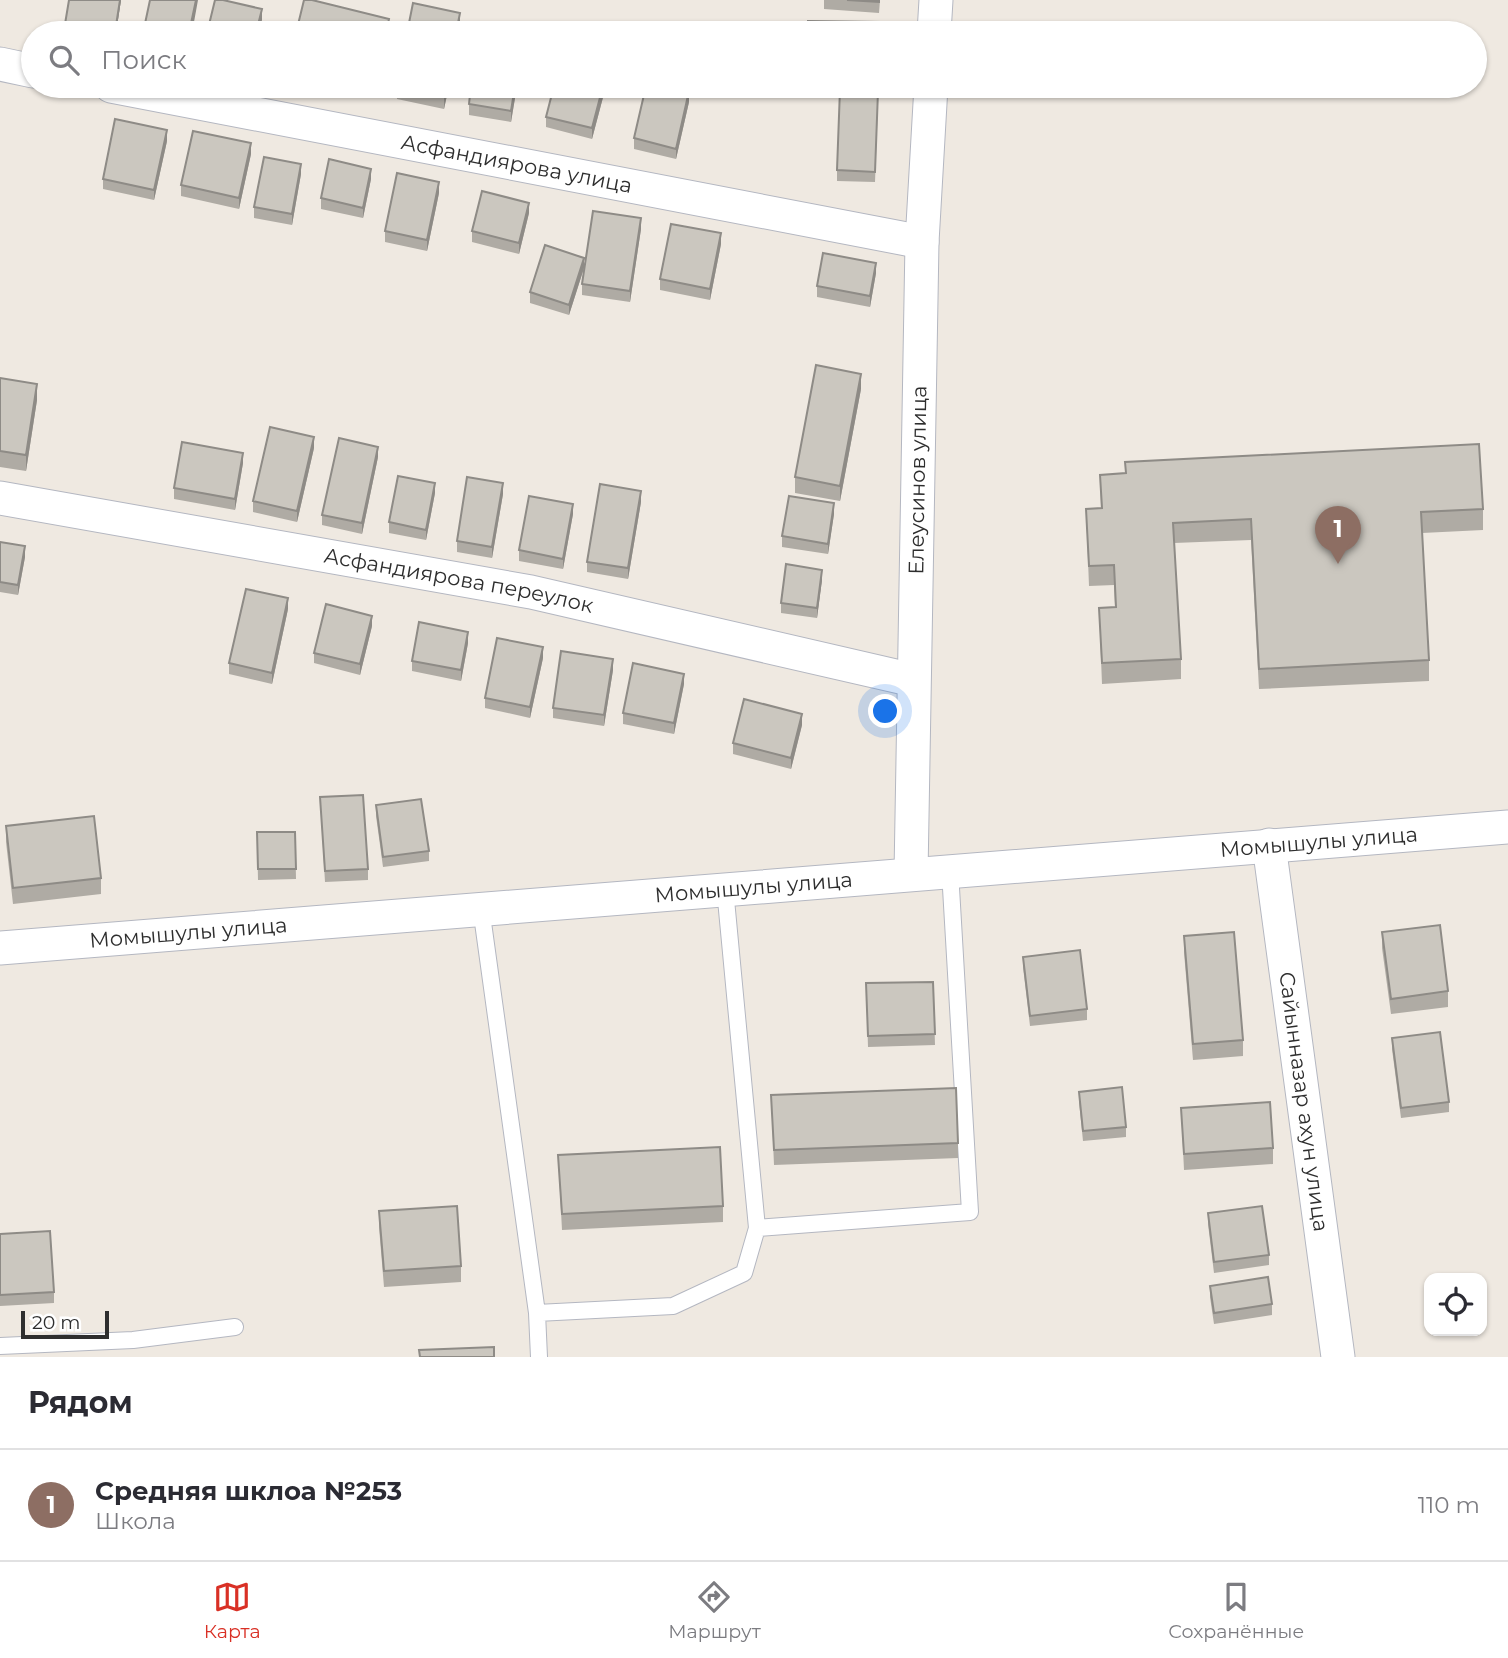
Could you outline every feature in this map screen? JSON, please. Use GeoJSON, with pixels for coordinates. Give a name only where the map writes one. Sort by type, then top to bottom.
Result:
{"type":"FeatureCollection","features":[{"type":"Feature","properties":{"kind":"street"},"geometry":{"type":"LineString","coordinates":[[935,21],[936,0]]}},
{"type":"Feature","properties":{"kind":"street"},"geometry":{"type":"LineString","coordinates":[[0,64],[21,68]]}},
{"type":"Feature","properties":{"kind":"street","name":"Асфандиярова улица"},"geometry":{"type":"LineString","coordinates":[[173,98],[922,242]]}},
{"type":"Feature","properties":{"kind":"street","name":"Елеусинов улица"},"geometry":{"type":"LineString","coordinates":[[911,874],[922,242],[930,98]]}},
{"type":"Feature","properties":{"kind":"street","name":"Асфандиярова переулок"},"geometry":{"type":"LineString","coordinates":[[0,498],[531,592],[913,680]]}},
{"type":"Feature","properties":{"kind":"street","name":"Момышулы улица"},"geometry":{"type":"LineString","coordinates":[[0,948],[1508,827]]}},
{"type":"Feature","properties":{"kind":"street","name":"Сайынназар ахун улица"},"geometry":{"type":"LineString","coordinates":[[1269,845],[1338,1357]]}},
{"type":"Feature","properties":{"kind":"lane"},"geometry":{"type":"LineString","coordinates":[[757,1228],[970,1212],[950,871]]}},
{"type":"Feature","properties":{"kind":"lane"},"geometry":{"type":"LineString","coordinates":[[537,1313],[673,1306],[744,1273],[757,1228],[725,889]]}},
{"type":"Feature","properties":{"kind":"lane"},"geometry":{"type":"LineString","coordinates":[[481,908],[537,1313],[539,1357]]}},
{"type":"Feature","properties":{"kind":"lane"},"geometry":{"type":"LineString","coordinates":[[0,1346],[133,1340],[235,1327]]}},
{"type":"Feature","properties":{"kind":"building"},"geometry":{"type":"Polygon","coordinates":[[[69,0],[120,0],[117,21],[66,21],[69,0]]]}},
{"type":"Feature","properties":{"kind":"building"},"geometry":{"type":"Polygon","coordinates":[[[150,0],[196,0],[192,21],[146,21],[150,0]]]}},
{"type":"Feature","properties":{"kind":"building"},"geometry":{"type":"Polygon","coordinates":[[[215,0],[262,9],[259,21],[210,21],[215,0]]]}},
{"type":"Feature","properties":{"kind":"building"},"geometry":{"type":"Polygon","coordinates":[[[304,0],[389,19],[389,21],[299,21],[304,0]]]}},
{"type":"Feature","properties":{"kind":"building"},"geometry":{"type":"Polygon","coordinates":[[[847,0],[879,0],[879,2],[847,0]]]}},
{"type":"Feature","properties":{"kind":"building"},"geometry":{"type":"Polygon","coordinates":[[[413,3],[460,13],[458,21],[409,21],[413,3]]]}},
{"type":"Feature","properties":{"kind":"building"},"geometry":{"type":"Polygon","coordinates":[[[470,98],[513,98],[511,111],[469,104],[470,98]]]}},
{"type":"Feature","properties":{"kind":"building"},"geometry":{"type":"Polygon","coordinates":[[[551,98],[600,98],[592,128],[546,117],[551,98]]]}},
{"type":"Feature","properties":{"kind":"building"},"geometry":{"type":"Polygon","coordinates":[[[643,98],[687,98],[676,149],[634,138],[643,98]]]}},
{"type":"Feature","properties":{"kind":"building"},"geometry":{"type":"Polygon","coordinates":[[[840,98],[878,98],[875,172],[837,170],[840,98]]]}},
{"type":"Feature","properties":{"kind":"building"},"geometry":{"type":"Polygon","coordinates":[[[115,119],[167,130],[154,190],[103,179],[115,119]]]}},
{"type":"Feature","properties":{"kind":"building"},"geometry":{"type":"Polygon","coordinates":[[[193,131],[251,143],[239,198],[181,185],[193,131]]]}},
{"type":"Feature","properties":{"kind":"building"},"geometry":{"type":"Polygon","coordinates":[[[264,157],[301,164],[292,214],[254,207],[264,157]]]}},
{"type":"Feature","properties":{"kind":"building"},"geometry":{"type":"Polygon","coordinates":[[[329,159],[371,169],[363,208],[321,198],[329,159]]]}},
{"type":"Feature","properties":{"kind":"building"},"geometry":{"type":"Polygon","coordinates":[[[397,173],[439,182],[427,240],[385,231],[397,173]]]}},
{"type":"Feature","properties":{"kind":"building"},"geometry":{"type":"Polygon","coordinates":[[[482,191],[529,203],[519,243],[472,231],[482,191]]]}},
{"type":"Feature","properties":{"kind":"building"},"geometry":{"type":"Polygon","coordinates":[[[593,211],[641,218],[630,291],[582,284],[593,211]]]}},
{"type":"Feature","properties":{"kind":"building"},"geometry":{"type":"Polygon","coordinates":[[[671,224],[721,233],[710,289],[660,279],[671,224]]]}},
{"type":"Feature","properties":{"kind":"building"},"geometry":{"type":"Polygon","coordinates":[[[545,245],[584,258],[569,305],[530,292],[545,245]]]}},
{"type":"Feature","properties":{"kind":"building"},"geometry":{"type":"Polygon","coordinates":[[[823,253],[876,263],[870,296],[817,286],[823,253]]]}},
{"type":"Feature","properties":{"kind":"building"},"geometry":{"type":"Polygon","coordinates":[[[816,365],[861,374],[840,486],[795,477],[816,365]]]}},
{"type":"Feature","properties":{"kind":"building"},"geometry":{"type":"Polygon","coordinates":[[[0,378],[37,384],[26,455],[0,451],[0,378]]]}},
{"type":"Feature","properties":{"kind":"building"},"geometry":{"type":"Polygon","coordinates":[[[270,427],[314,437],[297,511],[253,501],[270,427]]]}},
{"type":"Feature","properties":{"kind":"building"},"geometry":{"type":"Polygon","coordinates":[[[339,438],[378,447],[362,523],[322,515],[339,438]]]}},
{"type":"Feature","properties":{"kind":"building"},"geometry":{"type":"Polygon","coordinates":[[[182,442],[243,453],[235,499],[174,488],[182,442]]]}},
{"type":"Feature","properties":{"kind":"building"},"geometry":{"type":"Polygon","coordinates":[[[1479,444],[1483,509],[1421,512],[1429,660],[1259,669],[1251,519],[1173,523],[1181,659],[1102,663],[1099,608],[1116,607],[1114,565],[1089,566],[1086,509],[1102,508],[1100,475],[1126,473],[1125,462],[1479,444]]]}},
{"type":"Feature","properties":{"kind":"building"},"geometry":{"type":"Polygon","coordinates":[[[398,476],[435,483],[426,530],[389,522],[398,476]]]}},
{"type":"Feature","properties":{"kind":"building"},"geometry":{"type":"Polygon","coordinates":[[[467,477],[503,483],[492,547],[457,541],[467,477]]]}},
{"type":"Feature","properties":{"kind":"building"},"geometry":{"type":"Polygon","coordinates":[[[600,484],[641,491],[628,568],[587,562],[600,484]]]}},
{"type":"Feature","properties":{"kind":"building"},"geometry":{"type":"Polygon","coordinates":[[[529,496],[573,504],[563,559],[519,550],[529,496]]]}},
{"type":"Feature","properties":{"kind":"building"},"geometry":{"type":"Polygon","coordinates":[[[789,496],[834,503],[828,544],[782,536],[789,496]]]}},
{"type":"Feature","properties":{"kind":"building"},"geometry":{"type":"Polygon","coordinates":[[[0,542],[25,546],[18,585],[0,582],[0,542]]]}},
{"type":"Feature","properties":{"kind":"building"},"geometry":{"type":"Polygon","coordinates":[[[786,564],[822,570],[817,608],[781,603],[786,564]]]}},
{"type":"Feature","properties":{"kind":"building"},"geometry":{"type":"Polygon","coordinates":[[[246,589],[288,598],[272,673],[229,663],[246,589]]]}},
{"type":"Feature","properties":{"kind":"building"},"geometry":{"type":"Polygon","coordinates":[[[326,604],[372,616],[360,664],[314,653],[326,604]]]}},
{"type":"Feature","properties":{"kind":"building"},"geometry":{"type":"Polygon","coordinates":[[[419,622],[468,632],[461,670],[412,661],[419,622]]]}},
{"type":"Feature","properties":{"kind":"building"},"geometry":{"type":"Polygon","coordinates":[[[497,638],[543,647],[530,707],[485,698],[497,638]]]}},
{"type":"Feature","properties":{"kind":"building"},"geometry":{"type":"Polygon","coordinates":[[[561,651],[613,659],[604,715],[553,708],[561,651]]]}},
{"type":"Feature","properties":{"kind":"building"},"geometry":{"type":"Polygon","coordinates":[[[633,663],[684,674],[674,723],[623,713],[633,663]]]}},
{"type":"Feature","properties":{"kind":"building"},"geometry":{"type":"Polygon","coordinates":[[[744,699],[802,714],[791,758],[733,743],[744,699]]]}},
{"type":"Feature","properties":{"kind":"building"},"geometry":{"type":"Polygon","coordinates":[[[363,795],[368,869],[325,871],[320,797],[363,795]]]}},
{"type":"Feature","properties":{"kind":"building"},"geometry":{"type":"Polygon","coordinates":[[[421,799],[429,851],[383,857],[376,805],[421,799]]]}},
{"type":"Feature","properties":{"kind":"building"},"geometry":{"type":"Polygon","coordinates":[[[94,816],[101,878],[13,888],[6,826],[94,816]]]}},
{"type":"Feature","properties":{"kind":"building"},"geometry":{"type":"Polygon","coordinates":[[[257,832],[295,832],[296,869],[258,869],[257,832]]]}},
{"type":"Feature","properties":{"kind":"building"},"geometry":{"type":"Polygon","coordinates":[[[1440,925],[1448,991],[1391,999],[1382,932],[1440,925]]]}},
{"type":"Feature","properties":{"kind":"building"},"geometry":{"type":"Polygon","coordinates":[[[1234,932],[1243,1040],[1193,1044],[1184,936],[1234,932]]]}},
{"type":"Feature","properties":{"kind":"building"},"geometry":{"type":"Polygon","coordinates":[[[1080,950],[1087,1009],[1030,1016],[1023,957],[1080,950]]]}},
{"type":"Feature","properties":{"kind":"building"},"geometry":{"type":"Polygon","coordinates":[[[933,982],[935,1034],[868,1036],[866,983],[933,982]]]}},
{"type":"Feature","properties":{"kind":"building"},"geometry":{"type":"Polygon","coordinates":[[[1440,1032],[1449,1102],[1401,1108],[1392,1038],[1440,1032]]]}},
{"type":"Feature","properties":{"kind":"building"},"geometry":{"type":"Polygon","coordinates":[[[1122,1087],[1126,1127],[1083,1131],[1079,1092],[1122,1087]]]}},
{"type":"Feature","properties":{"kind":"building"},"geometry":{"type":"Polygon","coordinates":[[[956,1088],[958,1143],[774,1150],[771,1095],[956,1088]]]}},
{"type":"Feature","properties":{"kind":"building"},"geometry":{"type":"Polygon","coordinates":[[[1270,1102],[1273,1148],[1184,1154],[1181,1108],[1270,1102]]]}},
{"type":"Feature","properties":{"kind":"building"},"geometry":{"type":"Polygon","coordinates":[[[720,1147],[723,1206],[562,1214],[558,1155],[720,1147]]]}},
{"type":"Feature","properties":{"kind":"building"},"geometry":{"type":"Polygon","coordinates":[[[457,1206],[461,1266],[384,1271],[379,1211],[457,1206]]]}},
{"type":"Feature","properties":{"kind":"building"},"geometry":{"type":"Polygon","coordinates":[[[1262,1206],[1269,1255],[1214,1262],[1208,1213],[1262,1206]]]}},
{"type":"Feature","properties":{"kind":"building"},"geometry":{"type":"Polygon","coordinates":[[[50,1231],[54,1292],[0,1295],[0,1234],[50,1231]]]}},
{"type":"Feature","properties":{"kind":"building"},"geometry":{"type":"Polygon","coordinates":[[[1268,1277],[1272,1304],[1214,1313],[1210,1286],[1268,1277]]]}},
{"type":"Feature","properties":{"kind":"building"},"geometry":{"type":"Polygon","coordinates":[[[494,1347],[494,1357],[420,1357],[419,1350],[494,1347]]]}},
{"type":"Feature","properties":{"kind":"place","name":"Средняя шклоа №253"},"geometry":{"type":"Point","coordinates":[1338,564]}}]}
